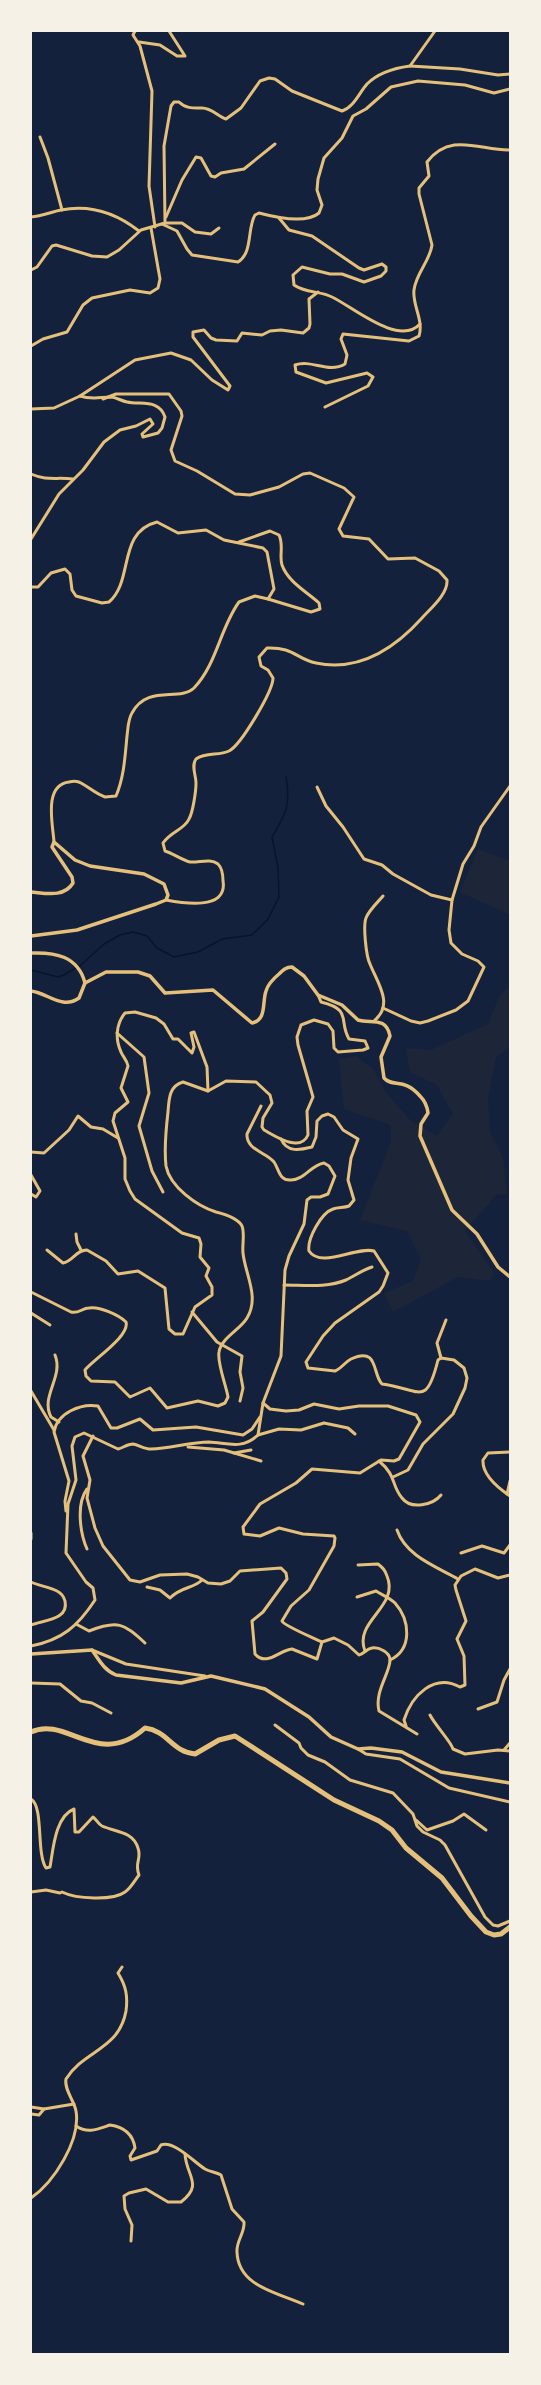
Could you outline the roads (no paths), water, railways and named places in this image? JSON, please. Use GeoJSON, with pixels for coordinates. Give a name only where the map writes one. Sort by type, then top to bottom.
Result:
{"type":"FeatureCollection","features":[{"type":"Feature","properties":{"kind":"highway"},"geometry":{"type":"LineString","coordinates":[[31,1732],[48,1730],[94,1743],[115,1745],[135,1737],[144,1728],[152,1729],[159,1731],[180,1750],[195,1754],[219,1740],[235,1736],[334,1800],[379,1821],[392,1830],[406,1848],[442,1878],[471,1916],[486,1932],[494,1935],[501,1934],[510,1927]]}},
{"type":"Feature","properties":{"kind":"street"},"geometry":{"type":"LineString","coordinates":[[31,346],[43,339],[67,332],[83,305],[92,298],[130,290],[150,293],[158,288],[160,279],[149,186],[152,91],[139,42],[133,35],[135,31]]}},
{"type":"Feature","properties":{"kind":"street"},"geometry":{"type":"LineString","coordinates":[[139,42],[160,45],[177,56],[185,56],[169,31]]}},
{"type":"Feature","properties":{"kind":"street"},"geometry":{"type":"LineString","coordinates":[[410,66],[435,31]]}},
{"type":"Feature","properties":{"kind":"street"},"geometry":{"type":"LineString","coordinates":[[166,217],[163,200],[164,146],[171,106],[174,102],[179,102],[183,106],[208,109],[226,118],[241,108],[260,81],[269,78],[274,79],[289,90],[342,111],[352,104],[369,82],[395,68],[410,66],[460,69],[498,75],[510,74]]}},
{"type":"Feature","properties":{"kind":"street"},"geometry":{"type":"LineString","coordinates":[[164,224],[177,231],[186,249],[192,255],[234,263],[242,260],[255,216],[259,214],[279,218],[310,217],[319,213],[322,205],[318,190],[318,179],[324,158],[342,138],[353,116],[366,109],[391,87],[418,80],[465,85],[494,94],[510,89]]}},
{"type":"Feature","properties":{"kind":"street"},"geometry":{"type":"LineString","coordinates":[[40,137],[48,158],[62,210]]}},
{"type":"Feature","properties":{"kind":"street"},"geometry":{"type":"LineString","coordinates":[[164,224],[182,180],[196,157],[202,158],[211,176],[215,177],[221,173],[244,170],[275,144]]}},
{"type":"Feature","properties":{"kind":"street"},"geometry":{"type":"LineString","coordinates":[[325,407],[368,386],[373,377],[367,373],[341,381],[321,383],[296,372],[295,365],[305,364],[324,368],[342,366],[347,360],[341,339],[343,334],[408,341],[420,336],[420,324],[414,288],[431,251],[432,244],[419,194],[419,188],[429,176],[427,162],[439,151],[461,144],[480,145],[497,150],[510,150]]}},
{"type":"Feature","properties":{"kind":"street"},"geometry":{"type":"LineString","coordinates":[[31,217],[62,210],[95,208],[115,215],[139,231]]}},
{"type":"Feature","properties":{"kind":"street"},"geometry":{"type":"LineString","coordinates":[[279,218],[289,230],[312,236],[359,268],[364,270],[382,264],[386,267],[384,273],[364,282],[342,274],[330,274],[306,267],[296,270],[292,280],[294,285],[333,297],[358,314],[401,332],[414,330],[420,324]]}},
{"type":"Feature","properties":{"kind":"street"},"geometry":{"type":"LineString","coordinates":[[31,270],[38,267],[52,246],[56,245],[92,256],[107,257],[120,250],[139,231],[164,224],[182,223],[195,232],[211,234],[219,228]]}},
{"type":"Feature","properties":{"kind":"street"},"geometry":{"type":"LineString","coordinates":[[31,409],[54,408],[80,396],[135,360],[171,353],[191,360],[212,380],[228,390],[230,386],[194,337],[193,332],[204,330],[210,338],[232,342],[237,341],[242,333],[262,335],[281,330],[303,333],[309,328],[310,324],[309,299],[318,292]]}},
{"type":"Feature","properties":{"kind":"street"},"geometry":{"type":"LineString","coordinates":[[31,936],[77,930],[166,900],[208,903],[220,895],[222,890],[222,870],[218,864],[212,862],[190,862],[165,851],[163,843],[172,832],[182,828],[190,819],[196,783],[194,765],[196,759],[203,755],[223,753],[234,748],[269,692],[273,678],[268,670],[261,666],[259,658],[267,648],[282,648],[314,663],[345,664],[368,659],[381,654],[404,637],[436,603],[447,585],[444,576],[427,563],[415,558],[388,559],[384,557],[373,541],[348,537],[341,533],[340,524],[354,500],[351,492],[344,488],[310,473],[303,474],[279,487],[250,495],[236,494],[197,471],[175,461],[171,450],[182,416],[181,411],[169,394],[116,394],[103,399]]}},
{"type":"Feature","properties":{"kind":"street"},"geometry":{"type":"LineString","coordinates":[[31,539],[59,494],[114,433],[150,419],[153,424],[142,434],[144,437],[158,433],[165,423],[163,411],[150,403],[128,402],[112,398],[91,400],[80,396]]}},
{"type":"Feature","properties":{"kind":"street"},"geometry":{"type":"LineString","coordinates":[[31,474],[47,480],[61,478],[73,479]]}},
{"type":"Feature","properties":{"kind":"street"},"geometry":{"type":"LineString","coordinates":[[31,587],[41,585],[52,573],[65,569],[70,574],[72,590],[76,596],[102,603],[109,602],[122,586],[124,564],[140,530],[149,524],[157,522],[178,532],[206,530],[224,540],[259,546],[265,550],[274,589],[268,599]]}},
{"type":"Feature","properties":{"kind":"street"},"geometry":{"type":"LineString","coordinates":[[31,892],[59,893],[68,889],[73,883],[72,877],[52,847],[54,842],[51,805],[56,789],[66,782],[74,781],[81,783],[105,798],[116,796],[124,766],[129,720],[135,708],[156,695],[181,694],[193,689],[211,663],[240,602],[254,596],[311,612],[320,609],[319,603],[285,572],[282,564],[282,543],[279,535],[270,532],[237,543]]}},
{"type":"Feature","properties":{"kind":"street"},"geometry":{"type":"LineString","coordinates":[[383,1008],[411,1021],[420,1023],[456,1010],[468,1001],[484,967],[478,961],[462,954],[450,943],[449,930],[452,900],[463,864],[472,849],[478,831],[510,786]]}},
{"type":"Feature","properties":{"kind":"street"},"geometry":{"type":"LineString","coordinates":[[317,787],[326,806],[344,827],[364,859],[382,865],[393,874],[431,895],[452,900]]}},
{"type":"Feature","properties":{"kind":"street"},"geometry":{"type":"LineString","coordinates":[[54,842],[75,860],[90,866],[152,876],[167,888],[168,895],[166,900]]}},
{"type":"Feature","properties":{"kind":"street"},"geometry":{"type":"LineString","coordinates":[[375,1020],[383,1008],[380,985],[368,958],[365,925],[367,916],[383,896]]}},
{"type":"Feature","properties":{"kind":"street"},"geometry":{"type":"LineString","coordinates":[[31,953],[56,954],[69,959],[75,964],[85,981]]}},
{"type":"Feature","properties":{"kind":"street"},"geometry":{"type":"LineString","coordinates":[[31,991],[69,1003],[79,998],[85,981],[106,972],[121,971],[145,974],[165,993],[213,990],[252,1023],[259,1020],[262,1015],[268,986],[288,967],[298,969],[318,995],[321,1002],[338,1008],[342,1012],[349,1039],[365,1041],[368,1048],[363,1050],[338,1052],[334,1048],[333,1031],[328,1024],[314,1020],[301,1025],[297,1037],[298,1045],[313,1097],[307,1111],[308,1135],[298,1143],[281,1139],[262,1127],[263,1118],[272,1103],[270,1095],[256,1082],[226,1081],[208,1091],[182,1082],[174,1086],[171,1090],[167,1114],[166,1168],[173,1181],[190,1198],[207,1209],[230,1217],[238,1222],[242,1228],[243,1254],[251,1283],[250,1314],[238,1330],[221,1345],[219,1355],[227,1393],[225,1403],[218,1406],[198,1401],[167,1408],[150,1388],[130,1397],[115,1382],[91,1380],[86,1376],[85,1370],[119,1338],[126,1326],[124,1320],[93,1308],[74,1313],[31,1292]]}},
{"type":"Feature","properties":{"kind":"street"},"geometry":{"type":"LineString","coordinates":[[318,995],[342,1005],[360,1021],[375,1020],[384,1024],[389,1033],[380,1063],[384,1078],[389,1082],[413,1087],[426,1102],[428,1113],[421,1124],[420,1136],[452,1210],[477,1234],[498,1267],[510,1277]]}},
{"type":"Feature","properties":{"kind":"street"},"geometry":{"type":"LineString","coordinates":[[48,1250],[63,1263],[82,1250],[86,1250],[101,1257],[118,1274],[138,1271],[163,1285],[166,1292],[170,1331],[183,1334],[195,1307],[209,1299],[213,1293],[206,1276],[209,1268],[200,1257],[200,1240],[182,1233],[136,1199],[125,1179],[126,1160],[113,1118],[128,1102],[121,1088],[128,1066],[120,1050],[117,1033],[122,1015],[130,1011],[161,1020],[173,1039],[178,1039],[192,1052],[194,1049],[191,1034],[193,1032],[207,1067],[208,1091]]}},
{"type":"Feature","properties":{"kind":"street"},"geometry":{"type":"LineString","coordinates":[[117,1033],[144,1057],[150,1093],[139,1126],[152,1171],[163,1192]]}},
{"type":"Feature","properties":{"kind":"street"},"geometry":{"type":"LineString","coordinates":[[258,1435],[263,1403],[281,1356],[284,1285],[287,1262],[304,1224],[307,1200],[311,1196],[320,1197],[328,1194],[334,1176],[333,1171],[324,1163],[297,1179],[289,1180],[282,1178],[274,1162],[254,1149],[248,1139],[247,1134],[261,1106]]}},
{"type":"Feature","properties":{"kind":"street"},"geometry":{"type":"LineString","coordinates":[[281,1139],[283,1144],[292,1150],[312,1147],[316,1137],[317,1121],[322,1116],[328,1114],[334,1117],[343,1130],[358,1139],[351,1158],[348,1180],[354,1200],[349,1206],[333,1208],[324,1215],[313,1234],[309,1247],[314,1256],[325,1258],[364,1250],[374,1251],[388,1273],[383,1286],[378,1292],[335,1323],[323,1336],[306,1362],[306,1365],[311,1368],[335,1371],[351,1359],[370,1358],[374,1361],[382,1384],[396,1385],[417,1393],[422,1393],[430,1386],[438,1360],[441,1358],[450,1358],[462,1365],[467,1375],[467,1385],[450,1418],[423,1444],[408,1470],[393,1477]]}},
{"type":"Feature","properties":{"kind":"street"},"geometry":{"type":"LineString","coordinates":[[31,1152],[44,1152],[69,1130],[78,1116],[91,1127],[103,1129],[118,1138]]}},
{"type":"Feature","properties":{"kind":"street"},"geometry":{"type":"LineString","coordinates":[[31,1175],[40,1191],[36,1197],[31,1194]]}},
{"type":"Feature","properties":{"kind":"street"},"geometry":{"type":"LineString","coordinates":[[76,1234],[77,1242],[82,1250]]}},
{"type":"Feature","properties":{"kind":"street"},"geometry":{"type":"LineString","coordinates":[[284,1285],[315,1286],[331,1284],[346,1280],[372,1267]]}},
{"type":"Feature","properties":{"kind":"street"},"geometry":{"type":"LineString","coordinates":[[192,1312],[221,1345],[242,1356],[240,1372],[242,1388],[240,1400]]}},
{"type":"Feature","properties":{"kind":"street"},"geometry":{"type":"LineString","coordinates":[[31,1313],[50,1326]]}},
{"type":"Feature","properties":{"kind":"street"},"geometry":{"type":"LineString","coordinates":[[441,1358],[437,1343],[446,1320]]}},
{"type":"Feature","properties":{"kind":"street"},"geometry":{"type":"LineString","coordinates":[[55,1355],[58,1366],[48,1403],[51,1417],[59,1422]]}},
{"type":"Feature","properties":{"kind":"street"},"geometry":{"type":"LineString","coordinates":[[31,1391],[54,1430],[54,1439],[70,1480],[65,1501],[67,1514],[66,1555],[95,1594],[94,1602],[76,1624],[54,1641],[31,1646]]}},
{"type":"Feature","properties":{"kind":"street"},"geometry":{"type":"LineString","coordinates":[[263,1403],[270,1409],[286,1411],[299,1410],[314,1404],[339,1409],[359,1406],[388,1406],[416,1415],[420,1422],[401,1456],[394,1461],[378,1461],[360,1473],[312,1469],[296,1483],[260,1504],[243,1527],[244,1534],[256,1536],[279,1528],[303,1534],[334,1536],[334,1546],[309,1590],[291,1606],[282,1621],[287,1626],[301,1631],[322,1642],[334,1638],[348,1645],[358,1655],[371,1648],[379,1649],[388,1654],[390,1660]]}},
{"type":"Feature","properties":{"kind":"street"},"geometry":{"type":"LineString","coordinates":[[54,1430],[69,1411],[76,1408],[94,1405],[102,1408],[111,1428],[117,1428],[140,1419],[153,1430],[196,1427],[238,1435],[250,1432],[261,1415]]}},
{"type":"Feature","properties":{"kind":"street"},"geometry":{"type":"LineString","coordinates":[[186,1446],[195,1443],[209,1442],[236,1446],[250,1442],[258,1435],[279,1429],[301,1430],[324,1423],[348,1428],[355,1434]]}},
{"type":"Feature","properties":{"kind":"street"},"geometry":{"type":"LineString","coordinates":[[67,1514],[76,1480],[72,1450],[73,1441],[80,1434],[93,1436],[118,1449],[134,1444],[148,1449],[186,1446],[205,1447],[261,1461]]}},
{"type":"Feature","properties":{"kind":"street"},"geometry":{"type":"LineString","coordinates":[[87,1549],[81,1525],[81,1505],[83,1495],[90,1480],[83,1456],[93,1436]]}},
{"type":"Feature","properties":{"kind":"street"},"geometry":{"type":"LineString","coordinates":[[233,1453],[251,1450]]}},
{"type":"Feature","properties":{"kind":"street"},"geometry":{"type":"LineString","coordinates":[[509,1495],[488,1476],[484,1470],[482,1460],[488,1453],[510,1452]]}},
{"type":"Feature","properties":{"kind":"street"},"geometry":{"type":"LineString","coordinates":[[378,1461],[390,1470],[402,1498],[410,1503],[426,1504],[433,1502],[441,1495]]}},
{"type":"Feature","properties":{"kind":"street"},"geometry":{"type":"LineString","coordinates":[[509,1495],[510,1481]]}},
{"type":"Feature","properties":{"kind":"street"},"geometry":{"type":"LineString","coordinates":[[87,1488],[88,1502],[100,1540],[127,1578],[140,1582],[173,1573],[187,1574],[198,1577],[208,1584],[221,1584],[230,1581],[240,1571],[281,1568],[286,1573],[286,1579],[263,1612],[252,1621],[255,1654],[258,1657],[271,1658],[292,1649],[317,1659],[322,1642]]}},
{"type":"Feature","properties":{"kind":"street"},"geometry":{"type":"LineString","coordinates":[[397,1530],[401,1541],[424,1562],[458,1579]]}},
{"type":"Feature","properties":{"kind":"street"},"geometry":{"type":"LineString","coordinates":[[31,1533],[31,1539]]}},
{"type":"Feature","properties":{"kind":"street"},"geometry":{"type":"LineString","coordinates":[[461,1553],[482,1546],[504,1553],[510,1545]]}},
{"type":"Feature","properties":{"kind":"street"},"geometry":{"type":"LineString","coordinates":[[358,1565],[375,1563],[383,1568],[390,1584],[388,1598],[367,1626],[363,1643],[365,1651]]}},
{"type":"Feature","properties":{"kind":"street"},"geometry":{"type":"LineString","coordinates":[[406,1726],[404,1720],[411,1703],[434,1684],[444,1681],[460,1687],[466,1684],[464,1656],[457,1639],[466,1621],[456,1590],[458,1579],[466,1572],[475,1569],[498,1578],[510,1575]]}},
{"type":"Feature","properties":{"kind":"street"},"geometry":{"type":"LineString","coordinates":[[147,1587],[160,1590],[170,1598],[179,1590],[196,1585],[202,1580]]}},
{"type":"Feature","properties":{"kind":"street"},"geometry":{"type":"LineString","coordinates":[[31,1582],[57,1591],[64,1598],[65,1607],[62,1614],[57,1617],[31,1625]]}},
{"type":"Feature","properties":{"kind":"street"},"geometry":{"type":"LineString","coordinates":[[356,1597],[373,1590],[388,1598],[398,1607],[408,1635],[402,1651],[390,1660],[379,1692],[378,1710],[380,1714],[406,1726],[411,1731],[418,1734]]}},
{"type":"Feature","properties":{"kind":"street"},"geometry":{"type":"LineString","coordinates":[[76,1624],[89,1631],[106,1624],[120,1624],[145,1643]]}},
{"type":"Feature","properties":{"kind":"street"},"geometry":{"type":"LineString","coordinates":[[92,1650],[100,1663],[109,1672],[116,1676],[181,1683],[205,1676]]}},
{"type":"Feature","properties":{"kind":"street"},"geometry":{"type":"LineString","coordinates":[[31,1654],[92,1650],[126,1664],[205,1676],[265,1689],[309,1717],[331,1737],[366,1754],[400,1759],[449,1788],[510,1802]]}},
{"type":"Feature","properties":{"kind":"street"},"geometry":{"type":"LineString","coordinates":[[478,1709],[497,1702],[504,1680],[510,1670]]}},
{"type":"Feature","properties":{"kind":"street"},"geometry":{"type":"LineString","coordinates":[[31,1683],[60,1684],[81,1701],[92,1703],[110,1713]]}},
{"type":"Feature","properties":{"kind":"street"},"geometry":{"type":"LineString","coordinates":[[430,1715],[436,1728],[452,1743],[453,1749],[465,1754],[504,1750],[510,1751]]}},
{"type":"Feature","properties":{"kind":"street"},"geometry":{"type":"LineString","coordinates":[[274,1725],[299,1743],[308,1755],[325,1762],[350,1780],[393,1793],[413,1814],[417,1826],[423,1832],[440,1840],[445,1845],[474,1900],[489,1922],[498,1926],[510,1921]]}},
{"type":"Feature","properties":{"kind":"street"},"geometry":{"type":"LineString","coordinates":[[504,1750],[510,1743]]}},
{"type":"Feature","properties":{"kind":"street"},"geometry":{"type":"LineString","coordinates":[[358,1749],[371,1748],[402,1752],[441,1772],[510,1783]]}},
{"type":"Feature","properties":{"kind":"street"},"geometry":{"type":"LineString","coordinates":[[31,1799],[36,1807],[40,1844],[46,1868],[50,1867],[52,1845],[60,1826],[69,1812],[74,1809],[74,1832],[79,1832],[94,1817],[102,1826],[122,1832],[137,1844],[139,1854],[136,1868],[139,1875],[126,1892],[117,1897],[79,1897],[62,1892],[60,1893],[46,1890],[31,1892]]}},
{"type":"Feature","properties":{"kind":"street"},"geometry":{"type":"LineString","coordinates":[[415,1819],[421,1827],[427,1830],[453,1821],[464,1814],[486,1830]]}},
{"type":"Feature","properties":{"kind":"street"},"geometry":{"type":"LineString","coordinates":[[31,2198],[56,2173],[66,2154],[76,2126],[74,2104],[66,2084],[70,2073],[115,2037],[123,2026],[128,1995],[118,1973],[122,1967]]}},
{"type":"Feature","properties":{"kind":"street"},"geometry":{"type":"LineString","coordinates":[[31,2107],[44,2109],[74,2104]]}},
{"type":"Feature","properties":{"kind":"street"},"geometry":{"type":"LineString","coordinates":[[31,2114],[39,2115],[44,2109]]}},
{"type":"Feature","properties":{"kind":"street"},"geometry":{"type":"LineString","coordinates":[[76,2126],[82,2130],[93,2130],[110,2124],[129,2133],[133,2136],[135,2148],[129,2157],[133,2161],[157,2151],[164,2144],[176,2148],[206,2169],[219,2174],[223,2178],[232,2209],[244,2222],[236,2252],[249,2278],[271,2293],[282,2294],[303,2304]]}},
{"type":"Feature","properties":{"kind":"street"},"geometry":{"type":"LineString","coordinates":[[131,2241],[132,2225],[125,2209],[124,2196],[129,2193],[146,2189],[168,2202],[181,2202],[190,2194],[193,2186],[185,2154]]}},
{"type":"Feature","properties":{"kind":"waterway"},"geometry":{"type":"LineString","coordinates":[[31,970],[58,977],[64,975],[81,965],[104,944],[120,935],[133,932],[147,936],[157,948],[174,957],[198,952],[222,939],[252,935],[268,919],[279,897],[278,868],[272,837],[281,822],[286,808],[288,795],[286,777]]}}]}
